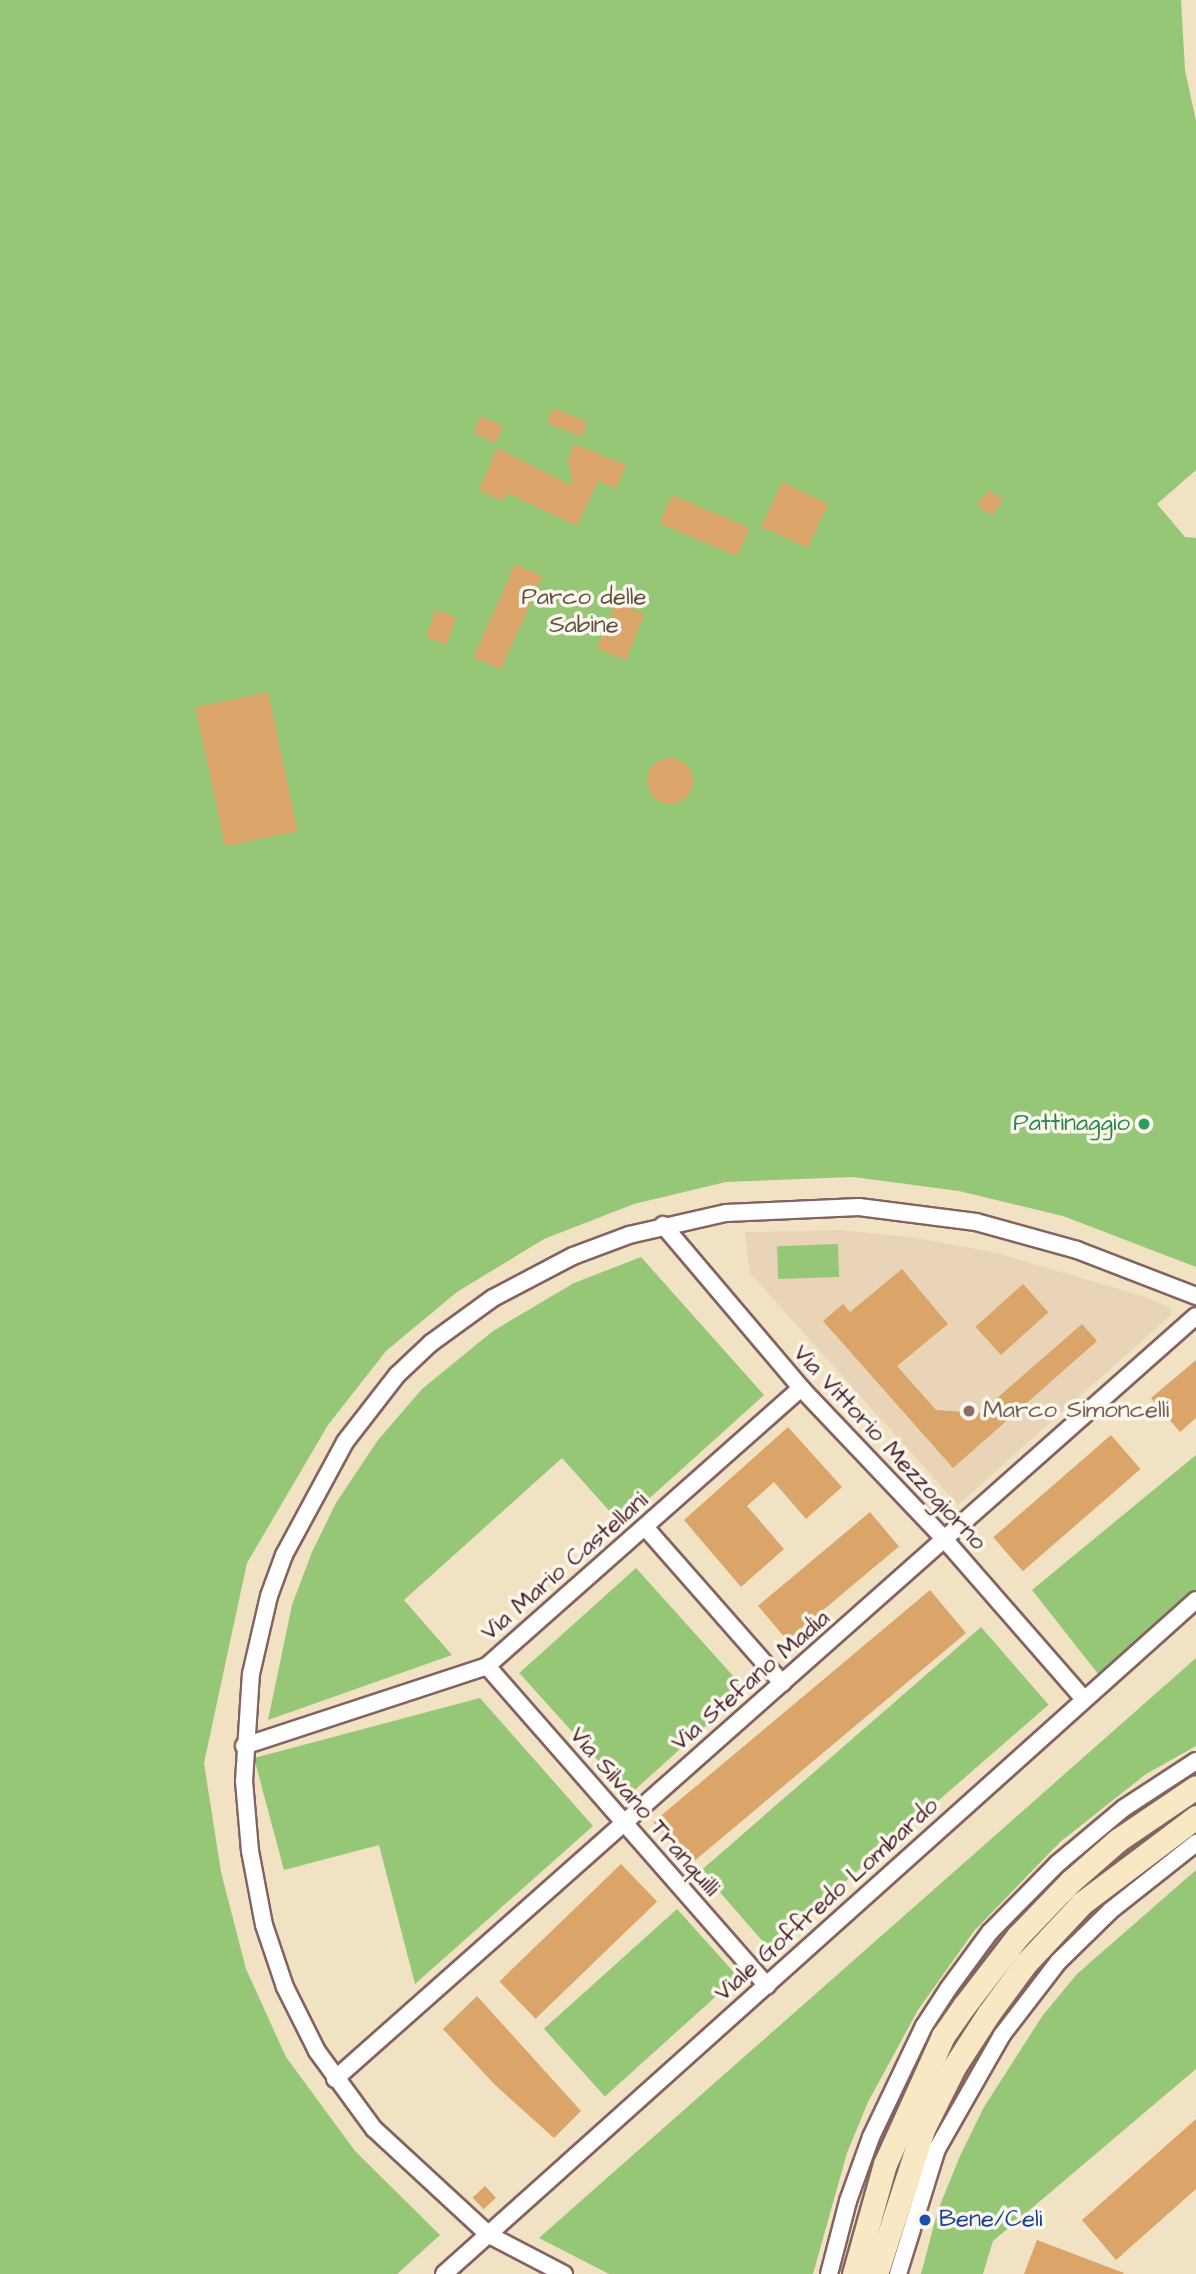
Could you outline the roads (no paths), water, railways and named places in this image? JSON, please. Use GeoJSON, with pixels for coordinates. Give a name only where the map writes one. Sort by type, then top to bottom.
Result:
{"type":"FeatureCollection","features":[{"type":"Feature","properties":{"kind":"street"},"geometry":{"type":"LineString","coordinates":[[564,2274],[489,2235],[397,2154],[335,2079],[296,2011],[264,1924],[250,1851],[244,1746],[251,1674],[272,1586],[303,1513],[367,1411],[431,1343],[493,1298],[573,1256],[663,1225],[741,1212],[821,1207],[898,1209],[1026,1235],[1196,1296]]}},
{"type":"Feature","properties":{"kind":"street","name":"Via Vittorio Mezzogiorno"},"geometry":{"type":"LineString","coordinates":[[663,1225],[801,1388],[946,1541],[1084,1699]]}},
{"type":"Feature","properties":{"kind":"street","name":"Via Stefano Madia"},"geometry":{"type":"LineString","coordinates":[[335,2079],[946,1541],[1196,1316]]}},
{"type":"Feature","properties":{"kind":"street","name":"Via Mario Castellani"},"geometry":{"type":"LineString","coordinates":[[244,1746],[487,1666],[801,1388]]}},
{"type":"Feature","properties":{"kind":"street"},"geometry":{"type":"LineString","coordinates":[[645,1527],[782,1683]]}},
{"type":"Feature","properties":{"kind":"street","name":"Viale Goffredo Lombardo"},"geometry":{"type":"LineString","coordinates":[[444,2274],[1196,1600]]}},
{"type":"Feature","properties":{"kind":"street","name":"Via Silvano Tranquilli"},"geometry":{"type":"LineString","coordinates":[[487,1666],[623,1825],[767,1986]]}},
{"type":"Feature","properties":{"kind":"street"},"geometry":{"type":"LineString","coordinates":[[829,2274],[853,2185],[892,2089],[936,2007],[1006,1913],[1091,1833],[1196,1761]]}},
{"type":"Feature","properties":{"kind":"street"},"geometry":{"type":"LineString","coordinates":[[876,2274],[932,2087],[943,2036],[1033,1918],[1118,1840],[1196,1787]]}},
{"type":"Feature","properties":{"kind":"street"},"geometry":{"type":"LineString","coordinates":[[854,2274],[877,2188],[932,2087],[1054,1932],[1135,1858],[1196,1817]]}},
{"type":"Feature","properties":{"kind":"street"},"geometry":{"type":"LineString","coordinates":[[898,2274],[924,2182],[951,2119],[982,2063],[1058,1962],[1130,1893],[1196,1843]]}},
{"type":"Feature","properties":{"kind":"street"},"geometry":{"type":"LineString","coordinates":[[892,2089],[932,2087]]}},
{"type":"Feature","properties":{"kind":"street"},"geometry":{"type":"LineString","coordinates":[[932,2087],[951,2119]]}},
{"type":"Feature","properties":{"kind":"place","name":"Pattinaggio"},"geometry":{"type":"Point","coordinates":[1144,1124]}},
{"type":"Feature","properties":{"kind":"place","name":"Marco Simoncelli"},"geometry":{"type":"Point","coordinates":[969,1411]}},
{"type":"Feature","properties":{"kind":"place","name":"Bene/Celi"},"geometry":{"type":"Point","coordinates":[925,2220]}},
{"type":"Feature","properties":{"kind":"park label","name":"Parco delle Sabine"},"geometry":{"type":"Point","coordinates":[584,612]}}]}
